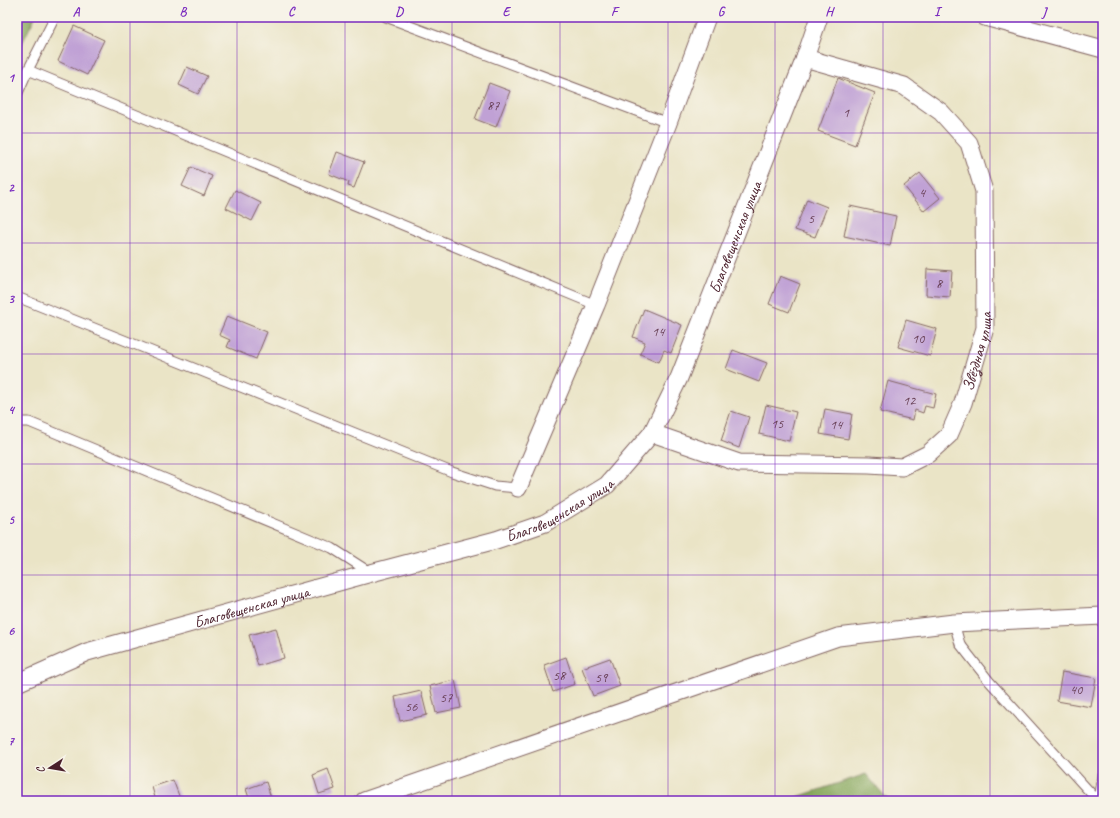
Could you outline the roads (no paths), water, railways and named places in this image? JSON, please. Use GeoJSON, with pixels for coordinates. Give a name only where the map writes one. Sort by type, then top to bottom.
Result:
{"type":"FeatureCollection","features":[{"type":"Feature","properties":{"kind":"street"},"geometry":{"type":"LineString","coordinates":[[518,488],[596,305],[668,122],[707,17]]}},
{"type":"Feature","properties":{"kind":"street","name":"Благовещенская улица"},"geometry":{"type":"LineString","coordinates":[[17,683],[87,652],[371,572],[496,540],[545,523],[607,485],[652,433],[679,378],[805,58],[819,17]]}},
{"type":"Feature","properties":{"kind":"street"},"geometry":{"type":"LineString","coordinates":[[985,17],[1103,49]]}},
{"type":"Feature","properties":{"kind":"street","name":"Звёздная улица"},"geometry":{"type":"LineString","coordinates":[[652,433],[739,463],[902,467],[928,454],[949,435],[963,403],[984,328],[984,191],[969,143],[941,112],[904,86],[805,58]]}},
{"type":"Feature","properties":{"kind":"street"},"geometry":{"type":"LineString","coordinates":[[364,801],[838,637],[954,623],[1103,616]]}},
{"type":"Feature","properties":{"kind":"lane"},"geometry":{"type":"LineString","coordinates":[[17,95],[55,17]]}},
{"type":"Feature","properties":{"kind":"lane"},"geometry":{"type":"LineString","coordinates":[[386,17],[668,122]]}},
{"type":"Feature","properties":{"kind":"lane"},"geometry":{"type":"LineString","coordinates":[[28,70],[596,305]]}},
{"type":"Feature","properties":{"kind":"lane"},"geometry":{"type":"LineString","coordinates":[[17,297],[452,472],[495,486],[518,488]]}},
{"type":"Feature","properties":{"kind":"lane"},"geometry":{"type":"LineString","coordinates":[[17,422],[29,422],[332,548],[371,572]]}},
{"type":"Feature","properties":{"kind":"lane"},"geometry":{"type":"LineString","coordinates":[[954,623],[960,644],[989,681],[1098,801]]}},
{"type":"Feature","properties":{"kind":"lane"},"geometry":{"type":"LineString","coordinates":[[1098,801],[1103,775]]}}]}
